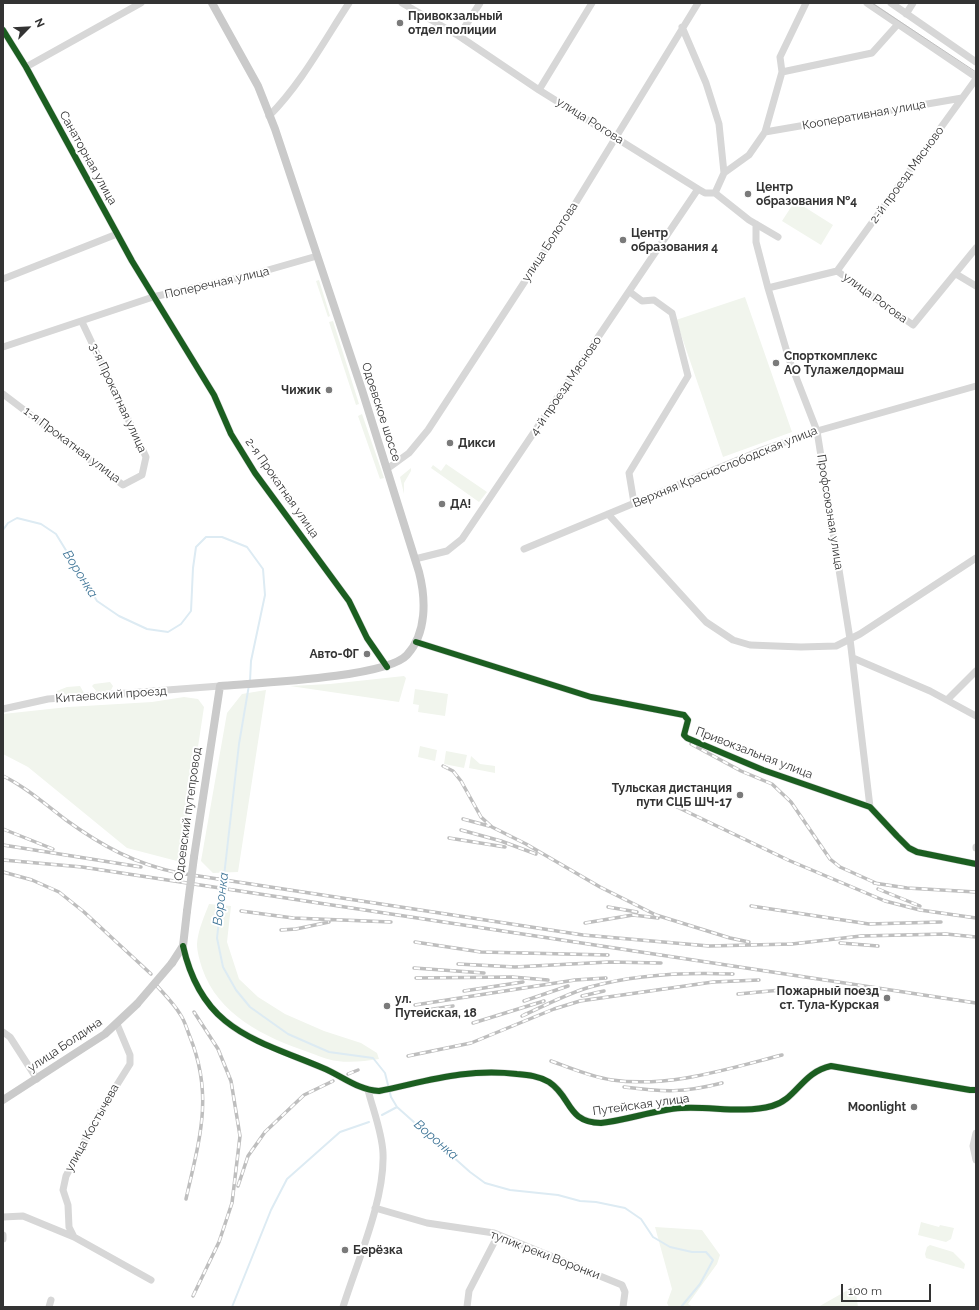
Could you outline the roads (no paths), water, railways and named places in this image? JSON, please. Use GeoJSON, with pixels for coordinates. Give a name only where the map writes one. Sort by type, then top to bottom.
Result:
{"type":"FeatureCollection","features":[{"type":"Feature","properties":{"kind":"main road","name":"Одоевское шоссе"},"geometry":{"type":"LineString","coordinates":[[212,3],[252,73],[269,116],[387,469],[423,585],[421,627],[416,642],[406,656],[387,667],[319,677],[220,686]]}},
{"type":"Feature","properties":{"kind":"main road","name":"Одоевский путепровод"},"geometry":{"type":"LineString","coordinates":[[183,946],[194,857],[220,686]]}},
{"type":"Feature","properties":{"kind":"main road","name":"улица Болдина"},"geometry":{"type":"LineString","coordinates":[[3,1100],[93,1042],[118,1024],[172,963],[183,946]]}},
{"type":"Feature","properties":{"kind":"street"},"geometry":{"type":"LineString","coordinates":[[26,68],[140,3]]}},
{"type":"Feature","properties":{"kind":"street"},"geometry":{"type":"LineString","coordinates":[[269,116],[279,106],[302,74],[349,3]]}},
{"type":"Feature","properties":{"kind":"street","name":"улица Рогова"},"geometry":{"type":"LineString","coordinates":[[402,3],[459,36],[539,90],[698,189],[705,193],[715,193],[756,224],[778,237]]}},
{"type":"Feature","properties":{"kind":"street"},"geometry":{"type":"LineString","coordinates":[[459,36],[480,3]]}},
{"type":"Feature","properties":{"kind":"street"},"geometry":{"type":"LineString","coordinates":[[539,90],[592,3]]}},
{"type":"Feature","properties":{"kind":"street","name":"улица Болотова"},"geometry":{"type":"LineString","coordinates":[[387,469],[409,453],[428,430],[572,209],[615,136],[698,3]]}},
{"type":"Feature","properties":{"kind":"street"},"geometry":{"type":"LineString","coordinates":[[715,193],[724,173],[749,155],[765,132],[782,72],[780,57],[806,3]]}},
{"type":"Feature","properties":{"kind":"street"},"geometry":{"type":"LineString","coordinates":[[867,3],[976,78]]}},
{"type":"Feature","properties":{"kind":"street"},"geometry":{"type":"LineString","coordinates":[[891,3],[976,62]]}},
{"type":"Feature","properties":{"kind":"street"},"geometry":{"type":"LineString","coordinates":[[906,14],[914,3]]}},
{"type":"Feature","properties":{"kind":"street"},"geometry":{"type":"LineString","coordinates":[[782,72],[872,53],[898,24]]}},
{"type":"Feature","properties":{"kind":"street"},"geometry":{"type":"LineString","coordinates":[[682,27],[706,83],[719,124],[724,173]]}},
{"type":"Feature","properties":{"kind":"street","name":"Санаторная улица"},"geometry":{"type":"LineString","coordinates":[[3,30],[26,68],[153,297]]}},
{"type":"Feature","properties":{"kind":"street","name":"2-й проезд Мясново"},"geometry":{"type":"LineString","coordinates":[[837,271],[976,78]]}},
{"type":"Feature","properties":{"kind":"street","name":"Кооперативная улица"},"geometry":{"type":"LineString","coordinates":[[765,132],[962,98]]}},
{"type":"Feature","properties":{"kind":"street","name":"4-й проезд Мясново"},"geometry":{"type":"LineString","coordinates":[[415,559],[447,551],[462,539],[630,292],[698,189]]}},
{"type":"Feature","properties":{"kind":"street","name":"Профсоюзная улица"},"geometry":{"type":"LineString","coordinates":[[756,224],[756,242],[789,359],[817,430],[853,658],[870,807]]}},
{"type":"Feature","properties":{"kind":"street"},"geometry":{"type":"LineString","coordinates":[[3,279],[117,234]]}},
{"type":"Feature","properties":{"kind":"street"},"geometry":{"type":"LineString","coordinates":[[976,248],[956,274],[976,286]]}},
{"type":"Feature","properties":{"kind":"street","name":"Поперечная улица"},"geometry":{"type":"LineString","coordinates":[[3,347],[82,322],[153,297],[284,267],[317,256]]}},
{"type":"Feature","properties":{"kind":"street"},"geometry":{"type":"LineString","coordinates":[[768,288],[837,271]]}},
{"type":"Feature","properties":{"kind":"street","name":"улица Рогова"},"geometry":{"type":"LineString","coordinates":[[837,271],[913,325],[956,274]]}},
{"type":"Feature","properties":{"kind":"street"},"geometry":{"type":"LineString","coordinates":[[630,292],[642,301],[654,300],[672,313],[688,376],[629,473],[634,503]]}},
{"type":"Feature","properties":{"kind":"street","name":"2-я Прокатная улица"},"geometry":{"type":"LineString","coordinates":[[153,297],[214,395],[231,434],[255,473],[345,595],[367,638],[387,667]]}},
{"type":"Feature","properties":{"kind":"street","name":"3-я Прокатная улица"},"geometry":{"type":"LineString","coordinates":[[82,322],[146,457],[142,475]]}},
{"type":"Feature","properties":{"kind":"street","name":"Верхняя Краснослободская улица"},"geometry":{"type":"LineString","coordinates":[[524,549],[762,450],[817,430],[976,386]]}},
{"type":"Feature","properties":{"kind":"street","name":"1-я Прокатная улица"},"geometry":{"type":"LineString","coordinates":[[3,394],[123,485],[142,475]]}},
{"type":"Feature","properties":{"kind":"street"},"geometry":{"type":"LineString","coordinates":[[608,514],[706,622],[733,640],[750,645],[801,647],[836,646],[850,639],[976,558]]}},
{"type":"Feature","properties":{"kind":"street","name":"Привокзальная улица"},"geometry":{"type":"LineString","coordinates":[[416,642],[591,697],[684,715],[688,720],[684,735],[688,738],[762,770],[870,807],[909,848],[917,852],[976,864]]}},
{"type":"Feature","properties":{"kind":"street"},"geometry":{"type":"LineString","coordinates":[[853,658],[930,691],[976,716]]}},
{"type":"Feature","properties":{"kind":"street"},"geometry":{"type":"LineString","coordinates":[[947,700],[976,671]]}},
{"type":"Feature","properties":{"kind":"street","name":"Китаевский проезд"},"geometry":{"type":"LineString","coordinates":[[3,709],[48,700],[220,686]]}},
{"type":"Feature","properties":{"kind":"street"},"geometry":{"type":"LineString","coordinates":[[183,946],[186,958],[201,992],[219,1016],[246,1036],[266,1046],[332,1072],[368,1090],[383,1153],[381,1187],[342,1307]]}},
{"type":"Feature","properties":{"kind":"street","name":"улица Костычева"},"geometry":{"type":"LineString","coordinates":[[74,1237],[69,1227],[68,1205],[63,1190],[66,1176],[100,1112],[130,1064],[130,1055],[118,1024]]}},
{"type":"Feature","properties":{"kind":"street"},"geometry":{"type":"LineString","coordinates":[[3,1032],[10,1038],[37,1079]]}},
{"type":"Feature","properties":{"kind":"street","name":"Путейская улица"},"geometry":{"type":"LineString","coordinates":[[368,1090],[379,1091],[454,1074],[476,1072],[501,1072],[539,1077],[556,1088],[576,1116],[590,1123],[601,1123],[681,1108],[744,1110],[774,1106],[792,1093],[810,1074],[820,1068],[831,1066],[973,1090]]}},
{"type":"Feature","properties":{"kind":"street"},"geometry":{"type":"LineString","coordinates":[[973,1090],[976,1095]]}},
{"type":"Feature","properties":{"kind":"street"},"geometry":{"type":"LineString","coordinates":[[976,1133],[974,1146],[976,1160]]}},
{"type":"Feature","properties":{"kind":"street","name":"тупик реки Воронки"},"geometry":{"type":"LineString","coordinates":[[375,1208],[427,1222],[498,1235],[622,1285],[625,1292],[623,1307]]}},
{"type":"Feature","properties":{"kind":"street"},"geometry":{"type":"LineString","coordinates":[[3,1217],[23,1216],[74,1237],[151,1280]]}},
{"type":"Feature","properties":{"kind":"street"},"geometry":{"type":"LineString","coordinates":[[467,1307],[469,1291],[498,1235]]}},
{"type":"Feature","properties":{"kind":"waterway","name":"Воронка"},"geometry":{"type":"LineString","coordinates":[[3,530],[8,523],[17,518],[41,524],[56,534],[97,601],[119,616],[147,629],[168,632],[181,624],[191,611],[193,568],[196,547],[206,537],[222,537],[247,547],[263,569],[265,595],[251,661],[250,681]]}},
{"type":"Feature","properties":{"kind":"waterway","name":"Воронка"},"geometry":{"type":"LineString","coordinates":[[249,685],[239,744],[217,938],[223,967],[236,990],[250,1007],[288,1034],[329,1052],[373,1058],[385,1073],[391,1097],[397,1107],[470,1172],[485,1183],[510,1190],[558,1195],[580,1201],[596,1202],[625,1208],[641,1219],[653,1237],[670,1247],[692,1252],[706,1252],[713,1260],[700,1284],[681,1307]]}},
{"type":"Feature","properties":{"kind":"waterway"},"geometry":{"type":"LineString","coordinates":[[382,1115],[397,1107]]}},
{"type":"Feature","properties":{"kind":"waterway"},"geometry":{"type":"LineString","coordinates":[[232,1307],[271,1210],[287,1179],[340,1132],[369,1122]]}},
{"type":"Feature","properties":{"kind":"tram line"},"geometry":{"type":"LineString","coordinates":[[872,3],[976,72]]}},
{"type":"Feature","properties":{"kind":"railway"},"geometry":{"type":"LineString","coordinates":[[691,744],[741,771],[772,784],[791,802],[830,859],[840,867],[878,884]]}},
{"type":"Feature","properties":{"kind":"railway"},"geometry":{"type":"LineString","coordinates":[[443,766],[453,771],[461,781],[481,817],[492,827],[526,844],[600,887],[656,915],[730,938],[749,942]]}},
{"type":"Feature","properties":{"kind":"railway"},"geometry":{"type":"LineString","coordinates":[[3,776],[28,791],[66,820],[106,846],[148,865],[179,873],[583,935],[709,946],[792,944],[861,936],[946,934],[976,937]]}},
{"type":"Feature","properties":{"kind":"railway"},"geometry":{"type":"LineString","coordinates":[[675,806],[788,860],[885,901],[920,910],[976,918]]}},
{"type":"Feature","properties":{"kind":"railway"},"geometry":{"type":"LineString","coordinates":[[463,819],[489,826]]}},
{"type":"Feature","properties":{"kind":"railway"},"geometry":{"type":"LineString","coordinates":[[3,829],[53,849]]}},
{"type":"Feature","properties":{"kind":"railway"},"geometry":{"type":"LineString","coordinates":[[461,830],[501,841],[536,854]]}},
{"type":"Feature","properties":{"kind":"railway"},"geometry":{"type":"LineString","coordinates":[[449,838],[505,847]]}},
{"type":"Feature","properties":{"kind":"railway"},"geometry":{"type":"LineString","coordinates":[[3,845],[141,867]]}},
{"type":"Feature","properties":{"kind":"railway"},"geometry":{"type":"LineString","coordinates":[[3,860],[82,867],[976,1003]]}},
{"type":"Feature","properties":{"kind":"railway"},"geometry":{"type":"LineString","coordinates":[[3,872],[32,880],[59,892],[84,912],[151,974]]}},
{"type":"Feature","properties":{"kind":"railway"},"geometry":{"type":"LineString","coordinates":[[874,883],[907,888],[976,892]]}},
{"type":"Feature","properties":{"kind":"railway"},"geometry":{"type":"LineString","coordinates":[[878,889],[920,906]]}},
{"type":"Feature","properties":{"kind":"railway"},"geometry":{"type":"LineString","coordinates":[[751,906],[869,924],[941,922]]}},
{"type":"Feature","properties":{"kind":"railway"},"geometry":{"type":"LineString","coordinates":[[608,907],[637,912]]}},
{"type":"Feature","properties":{"kind":"railway"},"geometry":{"type":"LineString","coordinates":[[241,911],[293,918],[391,922]]}},
{"type":"Feature","properties":{"kind":"railway"},"geometry":{"type":"LineString","coordinates":[[585,923],[633,915],[658,918]]}},
{"type":"Feature","properties":{"kind":"railway"},"geometry":{"type":"LineString","coordinates":[[281,930],[296,929],[329,922]]}},
{"type":"Feature","properties":{"kind":"railway"},"geometry":{"type":"LineString","coordinates":[[415,942],[481,952],[608,955]]}},
{"type":"Feature","properties":{"kind":"railway"},"geometry":{"type":"LineString","coordinates":[[840,943],[878,946]]}},
{"type":"Feature","properties":{"kind":"railway"},"geometry":{"type":"LineString","coordinates":[[458,964],[515,967],[609,962],[661,963]]}},
{"type":"Feature","properties":{"kind":"railway"},"geometry":{"type":"LineString","coordinates":[[414,968],[484,973]]}},
{"type":"Feature","properties":{"kind":"railway"},"geometry":{"type":"LineString","coordinates":[[522,1016],[572,993],[590,987],[625,979],[697,973],[733,974]]}},
{"type":"Feature","properties":{"kind":"railway"},"geometry":{"type":"LineString","coordinates":[[416,978],[512,977],[548,980]]}},
{"type":"Feature","properties":{"kind":"railway"},"geometry":{"type":"LineString","coordinates":[[415,1005],[575,980],[606,978]]}},
{"type":"Feature","properties":{"kind":"railway"},"geometry":{"type":"LineString","coordinates":[[408,1056],[471,1043],[554,1009],[580,1001],[713,982],[759,980]]}},
{"type":"Feature","properties":{"kind":"railway"},"geometry":{"type":"LineString","coordinates":[[464,991],[523,982]]}},
{"type":"Feature","properties":{"kind":"railway"},"geometry":{"type":"LineString","coordinates":[[157,986],[175,1007],[183,1020],[197,1059],[201,1079],[203,1099],[202,1118],[186,1199]]}},
{"type":"Feature","properties":{"kind":"railway"},"geometry":{"type":"LineString","coordinates":[[524,1001],[568,986]]}},
{"type":"Feature","properties":{"kind":"railway"},"geometry":{"type":"LineString","coordinates":[[738,994],[802,988],[836,991]]}},
{"type":"Feature","properties":{"kind":"railway"},"geometry":{"type":"LineString","coordinates":[[582,996],[604,991]]}},
{"type":"Feature","properties":{"kind":"railway"},"geometry":{"type":"LineString","coordinates":[[473,1023],[544,1001]]}},
{"type":"Feature","properties":{"kind":"railway"},"geometry":{"type":"LineString","coordinates":[[421,1011],[453,1006]]}},
{"type":"Feature","properties":{"kind":"railway"},"geometry":{"type":"LineString","coordinates":[[193,1296],[219,1242],[232,1203],[240,1136],[231,1081],[218,1049],[194,1012]]}},
{"type":"Feature","properties":{"kind":"railway"},"geometry":{"type":"LineString","coordinates":[[551,1061],[596,1077],[634,1082],[698,1076],[782,1055]]}},
{"type":"Feature","properties":{"kind":"railway"},"geometry":{"type":"LineString","coordinates":[[348,1074],[358,1070]]}},
{"type":"Feature","properties":{"kind":"railway"},"geometry":{"type":"LineString","coordinates":[[238,1186],[248,1156],[265,1132],[304,1095],[333,1081]]}},
{"type":"Feature","properties":{"kind":"railway"},"geometry":{"type":"LineString","coordinates":[[624,1087],[673,1091],[696,1089],[722,1083]]}},
{"type":"Feature","properties":{"kind":"place","name":"Привокзальный отдел полиции"},"geometry":{"type":"Point","coordinates":[400,23]}},
{"type":"Feature","properties":{"kind":"place","name":"Центр образования №4"},"geometry":{"type":"Point","coordinates":[748,194]}},
{"type":"Feature","properties":{"kind":"place","name":"Центр образования 4"},"geometry":{"type":"Point","coordinates":[623,240]}},
{"type":"Feature","properties":{"kind":"place","name":"Спорткомплекс АО Тулажелдормаш"},"geometry":{"type":"Point","coordinates":[776,363]}},
{"type":"Feature","properties":{"kind":"place","name":"Чижик"},"geometry":{"type":"Point","coordinates":[329,390]}},
{"type":"Feature","properties":{"kind":"place","name":"Дикси"},"geometry":{"type":"Point","coordinates":[450,443]}},
{"type":"Feature","properties":{"kind":"place","name":"ДА!"},"geometry":{"type":"Point","coordinates":[442,504]}},
{"type":"Feature","properties":{"kind":"place","name":"Авто-ФГ"},"geometry":{"type":"Point","coordinates":[367,654]}},
{"type":"Feature","properties":{"kind":"place","name":"Тульская дистанция пути СЦБ ШЧ-17"},"geometry":{"type":"Point","coordinates":[740,795]}},
{"type":"Feature","properties":{"kind":"place","name":"Пожарный поезд ст. Тула-Курская"},"geometry":{"type":"Point","coordinates":[887,998]}},
{"type":"Feature","properties":{"kind":"place","name":"ул. Путейская, 18"},"geometry":{"type":"Point","coordinates":[387,1006]}},
{"type":"Feature","properties":{"kind":"place","name":"Moonlight"},"geometry":{"type":"Point","coordinates":[914,1107]}},
{"type":"Feature","properties":{"kind":"place","name":"Берёзка"},"geometry":{"type":"Point","coordinates":[345,1250]}}]}
